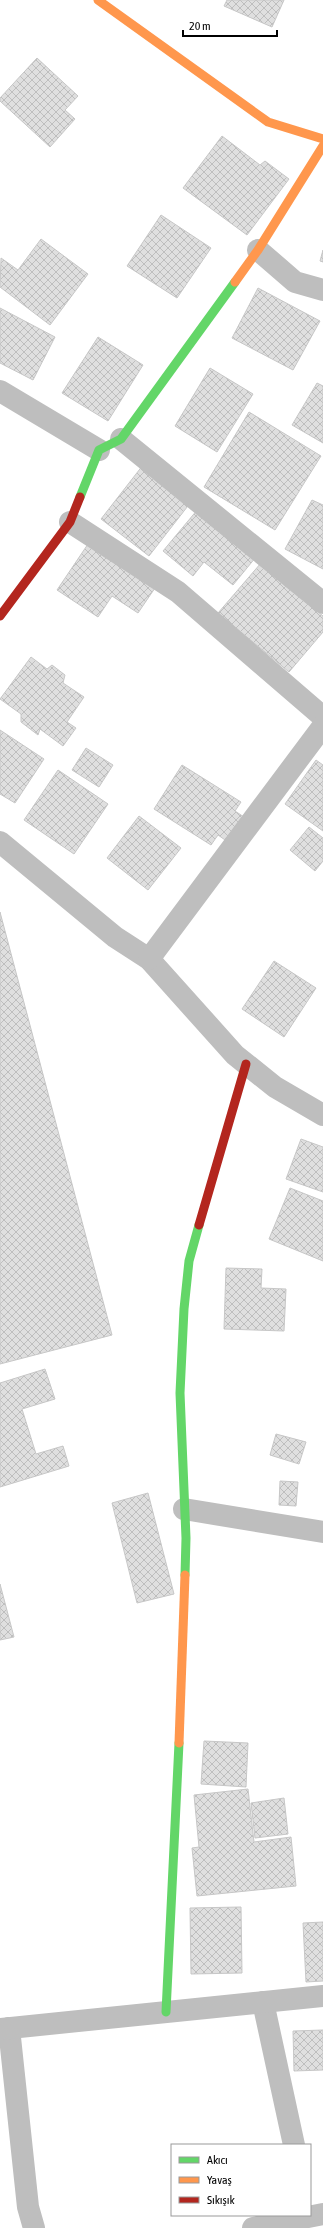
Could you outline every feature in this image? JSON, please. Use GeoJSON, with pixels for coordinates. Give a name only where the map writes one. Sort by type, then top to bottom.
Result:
{"type":"FeatureCollection","features":[{"type":"Feature","properties":{"kind":"street"},"geometry":{"type":"LineString","coordinates":[[98,0],[268,122],[323,139]]}},
{"type":"Feature","properties":{"kind":"street"},"geometry":{"type":"LineString","coordinates":[[0,616],[70,522],[99,450],[121,439],[258,250],[323,146]]}},
{"type":"Feature","properties":{"kind":"street"},"geometry":{"type":"LineString","coordinates":[[258,250],[295,282],[323,290]]}},
{"type":"Feature","properties":{"kind":"street"},"geometry":{"type":"LineString","coordinates":[[0,390],[99,450]]}},
{"type":"Feature","properties":{"kind":"street"},"geometry":{"type":"LineString","coordinates":[[121,439],[323,603]]}},
{"type":"Feature","properties":{"kind":"street"},"geometry":{"type":"LineString","coordinates":[[70,522],[178,592],[323,717]]}},
{"type":"Feature","properties":{"kind":"street"},"geometry":{"type":"LineString","coordinates":[[149,959],[323,726]]}},
{"type":"Feature","properties":{"kind":"street"},"geometry":{"type":"LineString","coordinates":[[0,842],[115,936],[149,959],[235,1055],[275,1086],[323,1114]]}},
{"type":"Feature","properties":{"kind":"street"},"geometry":{"type":"LineString","coordinates":[[166,2012],[184,1641],[184,1509],[180,1393],[189,1261],[246,1064]]}},
{"type":"Feature","properties":{"kind":"street"},"geometry":{"type":"LineString","coordinates":[[184,1509],[323,1532]]}},
{"type":"Feature","properties":{"kind":"street"},"geometry":{"type":"LineString","coordinates":[[34,2228],[28,2207],[4,2029],[323,1996]]}},
{"type":"Feature","properties":{"kind":"street"},"geometry":{"type":"LineString","coordinates":[[263,2002],[294,2144]]}},
{"type":"Feature","properties":{"kind":"street"},"geometry":{"type":"LineString","coordinates":[[253,2228],[314,2218]]}},
{"type":"Feature","properties":{"kind":"building"},"geometry":{"type":"Polygon","coordinates":[[[227,0],[284,0],[272,27],[224,6],[227,0]]]}},
{"type":"Feature","properties":{"kind":"building"},"geometry":{"type":"Polygon","coordinates":[[[37,58],[78,96],[65,110],[75,119],[50,147],[0,101],[0,98],[37,58]]]}},
{"type":"Feature","properties":{"kind":"building"},"geometry":{"type":"Polygon","coordinates":[[[222,136],[260,165],[265,161],[289,179],[247,235],[183,188],[222,136]]]}},
{"type":"Feature","properties":{"kind":"building"},"geometry":{"type":"Polygon","coordinates":[[[161,215],[211,248],[177,298],[127,266],[161,215]]]}},
{"type":"Feature","properties":{"kind":"building"},"geometry":{"type":"Polygon","coordinates":[[[41,239],[88,274],[50,325],[0,287],[1,258],[18,270],[41,239]]]}},
{"type":"Feature","properties":{"kind":"building"},"geometry":{"type":"Polygon","coordinates":[[[323,250],[323,262],[320,261],[323,250]]]}},
{"type":"Feature","properties":{"kind":"building"},"geometry":{"type":"Polygon","coordinates":[[[258,288],[320,321],[293,370],[232,338],[258,288]]]}},
{"type":"Feature","properties":{"kind":"building"},"geometry":{"type":"Polygon","coordinates":[[[0,308],[55,337],[33,380],[0,363],[0,308]]]}},
{"type":"Feature","properties":{"kind":"building"},"geometry":{"type":"Polygon","coordinates":[[[98,337],[143,365],[108,421],[62,393],[98,337]]]}},
{"type":"Feature","properties":{"kind":"building"},"geometry":{"type":"Polygon","coordinates":[[[210,368],[253,394],[217,452],[175,426],[210,368]]]}},
{"type":"Feature","properties":{"kind":"building"},"geometry":{"type":"Polygon","coordinates":[[[317,383],[323,386],[323,443],[292,425],[317,383]]]}},
{"type":"Feature","properties":{"kind":"building"},"geometry":{"type":"Polygon","coordinates":[[[249,412],[321,456],[275,530],[204,487],[249,412]]]}},
{"type":"Feature","properties":{"kind":"building"},"geometry":{"type":"Polygon","coordinates":[[[143,465],[191,502],[149,556],[101,519],[143,465]]]}},
{"type":"Feature","properties":{"kind":"building"},"geometry":{"type":"Polygon","coordinates":[[[312,500],[323,505],[323,569],[285,549],[312,500]]]}},
{"type":"Feature","properties":{"kind":"building"},"geometry":{"type":"Polygon","coordinates":[[[198,509],[256,557],[233,585],[204,562],[193,576],[163,551],[198,509]]]}},
{"type":"Feature","properties":{"kind":"building"},"geometry":{"type":"Polygon","coordinates":[[[88,544],[155,588],[138,613],[112,596],[98,617],[57,590],[88,544]]]}},
{"type":"Feature","properties":{"kind":"building"},"geometry":{"type":"Polygon","coordinates":[[[261,563],[323,616],[323,632],[289,672],[218,613],[261,563]]]}},
{"type":"Feature","properties":{"kind":"building"},"geometry":{"type":"Polygon","coordinates":[[[31,657],[47,669],[52,665],[65,675],[63,683],[84,697],[67,722],[76,728],[63,746],[40,729],[38,735],[21,722],[21,714],[0,699],[31,657]]]}},
{"type":"Feature","properties":{"kind":"building"},"geometry":{"type":"Polygon","coordinates":[[[0,730],[44,759],[15,803],[0,794],[0,730]]]}},
{"type":"Feature","properties":{"kind":"building"},"geometry":{"type":"Polygon","coordinates":[[[86,748],[113,765],[99,787],[72,770],[86,748]]]}},
{"type":"Feature","properties":{"kind":"building"},"geometry":{"type":"Polygon","coordinates":[[[316,760],[323,765],[323,831],[285,804],[316,760]]]}},
{"type":"Feature","properties":{"kind":"building"},"geometry":{"type":"Polygon","coordinates":[[[182,765],[241,802],[235,811],[244,817],[228,842],[218,835],[211,845],[154,809],[182,765]]]}},
{"type":"Feature","properties":{"kind":"building"},"geometry":{"type":"Polygon","coordinates":[[[58,770],[108,804],[74,854],[24,820],[58,770]]]}},
{"type":"Feature","properties":{"kind":"building"},"geometry":{"type":"Polygon","coordinates":[[[139,816],[181,848],[148,890],[107,858],[139,816]]]}},
{"type":"Feature","properties":{"kind":"building"},"geometry":{"type":"Polygon","coordinates":[[[309,827],[323,838],[323,861],[315,871],[290,850],[309,827]]]}},
{"type":"Feature","properties":{"kind":"building"},"geometry":{"type":"Polygon","coordinates":[[[0,912],[112,1335],[0,1364],[0,912]]]}},
{"type":"Feature","properties":{"kind":"building"},"geometry":{"type":"Polygon","coordinates":[[[274,961],[316,988],[284,1037],[242,1009],[274,961]]]}},
{"type":"Feature","properties":{"kind":"building"},"geometry":{"type":"Polygon","coordinates":[[[301,1139],[323,1147],[323,1192],[286,1179],[301,1139]]]}},
{"type":"Feature","properties":{"kind":"building"},"geometry":{"type":"Polygon","coordinates":[[[290,1188],[323,1201],[323,1261],[269,1239],[290,1188]]]}},
{"type":"Feature","properties":{"kind":"building"},"geometry":{"type":"Polygon","coordinates":[[[226,1268],[262,1269],[261,1288],[286,1289],[284,1331],[224,1329],[226,1268]]]}},
{"type":"Feature","properties":{"kind":"building"},"geometry":{"type":"Polygon","coordinates":[[[45,1369],[55,1399],[22,1409],[36,1454],[63,1446],[69,1466],[0,1487],[0,1383],[45,1369]]]}},
{"type":"Feature","properties":{"kind":"building"},"geometry":{"type":"Polygon","coordinates":[[[276,1434],[306,1442],[299,1464],[270,1455],[276,1434]]]}},
{"type":"Feature","properties":{"kind":"building"},"geometry":{"type":"Polygon","coordinates":[[[280,1481],[298,1482],[296,1506],[279,1505],[280,1481]]]}},
{"type":"Feature","properties":{"kind":"building"},"geometry":{"type":"Polygon","coordinates":[[[148,1493],[174,1594],[137,1603],[112,1503],[148,1493]]]}},
{"type":"Feature","properties":{"kind":"building"},"geometry":{"type":"Polygon","coordinates":[[[0,1584],[14,1637],[0,1640],[0,1584]]]}},
{"type":"Feature","properties":{"kind":"building"},"geometry":{"type":"Polygon","coordinates":[[[204,1741],[248,1743],[246,1787],[201,1784],[204,1741]]]}},
{"type":"Feature","properties":{"kind":"building"},"geometry":{"type":"Polygon","coordinates":[[[248,1789],[254,1842],[291,1837],[296,1886],[197,1896],[192,1848],[199,1847],[194,1795],[248,1789]]]}},
{"type":"Feature","properties":{"kind":"building"},"geometry":{"type":"Polygon","coordinates":[[[284,1798],[288,1834],[255,1838],[251,1803],[284,1798]]]}},
{"type":"Feature","properties":{"kind":"building"},"geometry":{"type":"Polygon","coordinates":[[[241,1907],[242,1973],[191,1974],[190,1908],[241,1907]]]}},
{"type":"Feature","properties":{"kind":"building"},"geometry":{"type":"Polygon","coordinates":[[[323,1922],[323,1981],[306,1982],[303,1923],[323,1922]]]}},
{"type":"Feature","properties":{"kind":"building"},"geometry":{"type":"Polygon","coordinates":[[[323,2030],[323,2070],[294,2071],[293,2031],[323,2030]]]}},
{"type":"Feature","properties":{"kind":"traffic: fast"},"geometry":{"type":"LineString","coordinates":[[80,497],[99,450],[121,439],[235,282]]}},
{"type":"Feature","properties":{"kind":"traffic: fast"},"geometry":{"type":"LineString","coordinates":[[185,1575],[186,1538],[180,1393],[184,1309],[189,1261],[199,1225]]}},
{"type":"Feature","properties":{"kind":"traffic: fast"},"geometry":{"type":"LineString","coordinates":[[166,2012],[179,1743]]}},
{"type":"Feature","properties":{"kind":"traffic: slow"},"geometry":{"type":"LineString","coordinates":[[98,0],[268,122],[323,139]]}},
{"type":"Feature","properties":{"kind":"traffic: slow"},"geometry":{"type":"LineString","coordinates":[[235,282],[258,250],[323,146]]}},
{"type":"Feature","properties":{"kind":"traffic: slow"},"geometry":{"type":"LineString","coordinates":[[179,1743],[185,1575]]}},
{"type":"Feature","properties":{"kind":"traffic: jam"},"geometry":{"type":"LineString","coordinates":[[0,616],[70,522],[80,497]]}},
{"type":"Feature","properties":{"kind":"traffic: jam"},"geometry":{"type":"LineString","coordinates":[[199,1225],[246,1064]]}}]}
